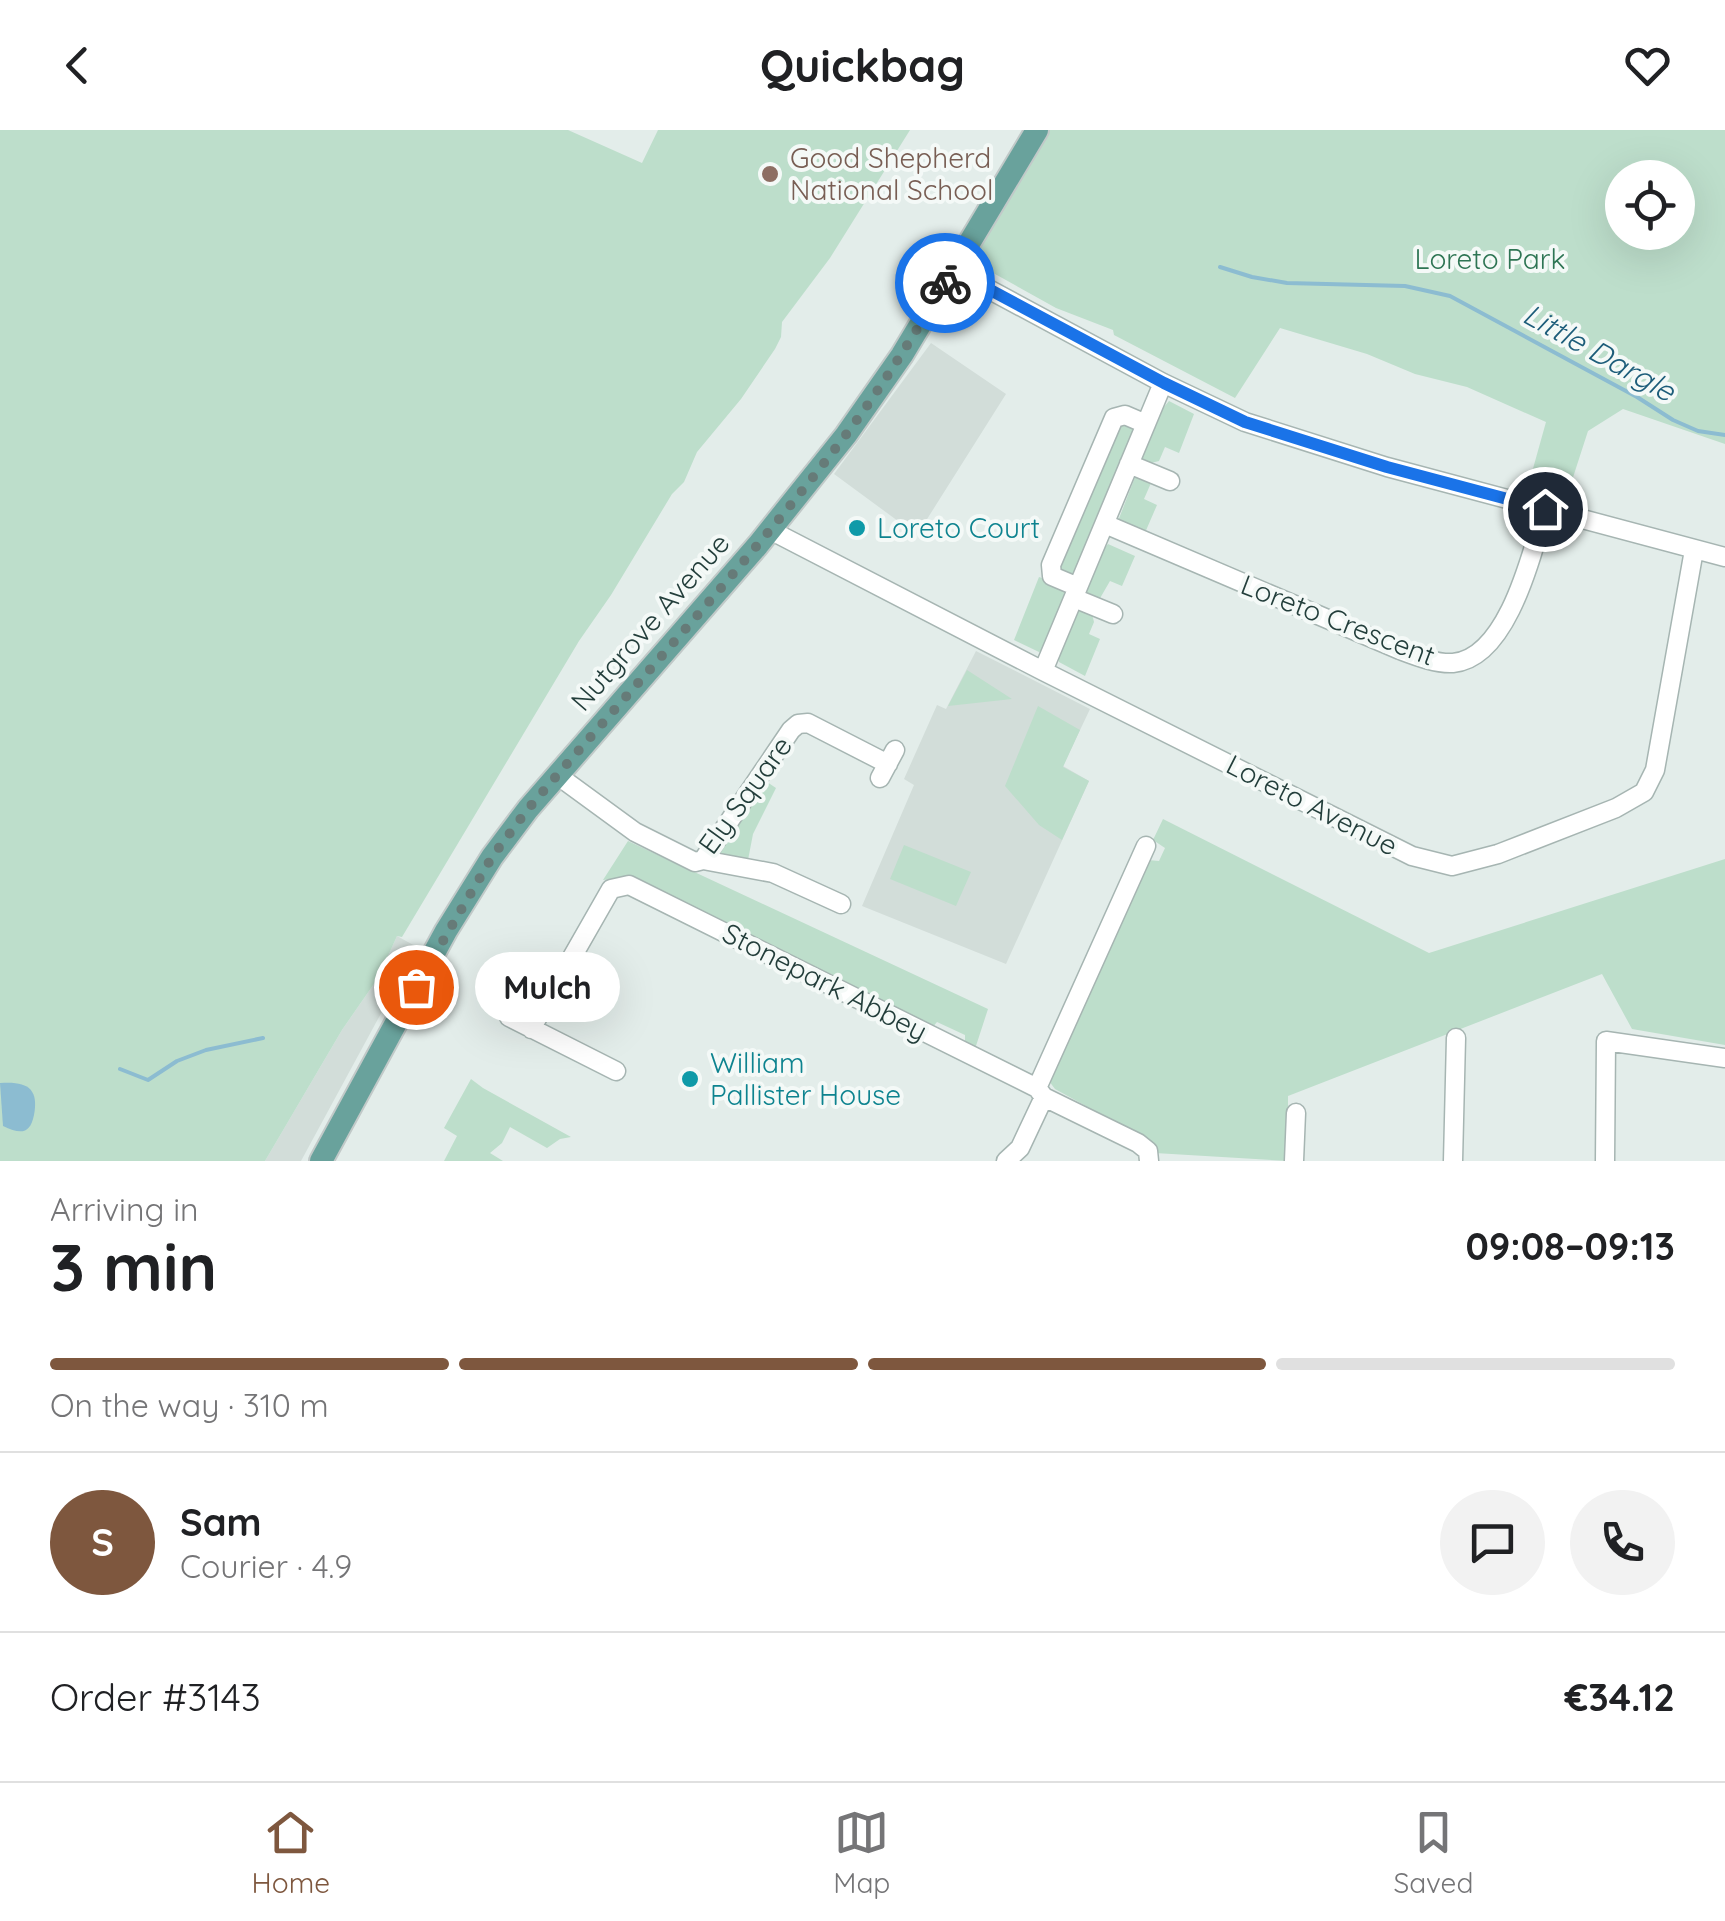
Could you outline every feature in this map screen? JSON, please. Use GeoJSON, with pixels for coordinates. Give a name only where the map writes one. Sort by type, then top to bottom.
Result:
{"type":"FeatureCollection","features":[{"type":"Feature","properties":{"kind":"main road","name":"Nutgrove Avenue"},"geometry":{"type":"LineString","coordinates":[[321,1161],[446,931],[492,857],[846,435],[902,354],[1037,130]]}},
{"type":"Feature","properties":{"kind":"street"},"geometry":{"type":"LineString","coordinates":[[953,270],[1245,422],[1387,467],[1725,557]]}},
{"type":"Feature","properties":{"kind":"street"},"geometry":{"type":"LineString","coordinates":[[1043,671],[1164,383]]}},
{"type":"Feature","properties":{"kind":"street"},"geometry":{"type":"LineString","coordinates":[[1113,614],[1052,576],[1051,565],[1114,418],[1125,416],[1146,424]]}},
{"type":"Feature","properties":{"kind":"street"},"geometry":{"type":"LineString","coordinates":[[1130,464],[1170,481]]}},
{"type":"Feature","properties":{"kind":"street","name":"Loreto Crescent"},"geometry":{"type":"LineString","coordinates":[[1105,524],[1400,650],[1451,663],[1470,659],[1491,642],[1513,605],[1545,509]]}},
{"type":"Feature","properties":{"kind":"street","name":"Loreto Avenue"},"geometry":{"type":"LineString","coordinates":[[770,530],[1412,856],[1452,866],[1515,847],[1616,808],[1644,792],[1655,770],[1694,550]]}},
{"type":"Feature","properties":{"kind":"street","name":"Ely Square"},"geometry":{"type":"LineString","coordinates":[[557,775],[636,832],[685,859],[703,860],[798,724],[808,723],[888,764]]}},
{"type":"Feature","properties":{"kind":"street"},"geometry":{"type":"LineString","coordinates":[[1006,1161],[1020,1148],[1146,846]]}},
{"type":"Feature","properties":{"kind":"street"},"geometry":{"type":"LineString","coordinates":[[703,860],[774,873],[841,904]]}},
{"type":"Feature","properties":{"kind":"street","name":"Stonepark Abbey"},"geometry":{"type":"LineString","coordinates":[[531,1028],[611,889],[629,885],[1138,1143],[1148,1151],[1149,1161]]}},
{"type":"Feature","properties":{"kind":"street"},"geometry":{"type":"LineString","coordinates":[[509,1017],[616,1071]]}},
{"type":"Feature","properties":{"kind":"street"},"geometry":{"type":"LineString","coordinates":[[1453,1161],[1456,1038]]}},
{"type":"Feature","properties":{"kind":"street"},"geometry":{"type":"LineString","coordinates":[[1605,1161],[1606,1041],[1725,1058]]}},
{"type":"Feature","properties":{"kind":"street"},"geometry":{"type":"LineString","coordinates":[[1294,1161],[1296,1114]]}},
{"type":"Feature","properties":{"kind":"shaded area"},"geometry":{"type":"Polygon","coordinates":[[[931,343],[1006,394],[917,535],[834,474],[931,343]]]}},
{"type":"Feature","properties":{"kind":"shaded area"},"geometry":{"type":"Polygon","coordinates":[[[976,651],[1090,709],[1063,766],[1089,781],[1006,964],[862,906],[914,785],[904,779],[937,705],[946,709],[976,651]]]}},
{"type":"Feature","properties":{"kind":"shaded area"},"geometry":{"type":"Polygon","coordinates":[[[397,936],[417,947],[301,1161],[265,1161],[342,1030],[378,978],[397,936]]]}},
{"type":"Feature","properties":{"kind":"green space"},"geometry":{"type":"Polygon","coordinates":[[[0,130],[568,130],[642,163],[658,130],[910,130],[830,258],[782,322],[775,349],[741,399],[697,452],[684,482],[672,494],[579,641],[402,937],[397,936],[378,978],[342,1030],[265,1161],[0,1161],[0,130]]]}},
{"type":"Feature","properties":{"kind":"green space","name":"Loreto Park"},"geometry":{"type":"Polygon","coordinates":[[[1046,130],[1725,130],[1725,444],[1623,409],[1588,431],[1566,499],[1527,490],[1546,422],[1467,387],[1415,374],[1367,354],[1280,328],[1235,398],[1114,335],[1113,330],[1056,308],[986,269],[979,273],[965,268],[1046,130]]]}},
{"type":"Feature","properties":{"kind":"green space"},"geometry":{"type":"Polygon","coordinates":[[[1169,401],[1194,414],[1179,453],[1165,447],[1159,461],[1151,463],[1143,460],[1144,444],[1169,401]]]}},
{"type":"Feature","properties":{"kind":"green space"},"geometry":{"type":"Polygon","coordinates":[[[1128,422],[1136,432],[1077,572],[1068,575],[1058,570],[1116,425],[1128,422]]]}},
{"type":"Feature","properties":{"kind":"green space"},"geometry":{"type":"Polygon","coordinates":[[[1137,472],[1151,483],[1144,499],[1157,505],[1144,535],[1118,521],[1137,472]]]}},
{"type":"Feature","properties":{"kind":"green space"},"geometry":{"type":"Polygon","coordinates":[[[1108,544],[1135,556],[1122,586],[1110,581],[1099,600],[1089,598],[1085,591],[1100,553],[1108,544]]]}},
{"type":"Feature","properties":{"kind":"green space"},"geometry":{"type":"Polygon","coordinates":[[[1039,577],[1062,585],[1070,595],[1046,649],[1039,652],[1014,640],[1039,577]]]}},
{"type":"Feature","properties":{"kind":"green space"},"geometry":{"type":"Polygon","coordinates":[[[1077,607],[1092,614],[1094,622],[1089,634],[1100,639],[1085,676],[1059,662],[1058,653],[1077,607]]]}},
{"type":"Feature","properties":{"kind":"green space"},"geometry":{"type":"Polygon","coordinates":[[[967,670],[1012,699],[948,706],[967,670]]]}},
{"type":"Feature","properties":{"kind":"green space"},"geometry":{"type":"Polygon","coordinates":[[[1038,706],[1080,730],[1063,767],[1089,781],[1062,840],[1039,825],[1005,786],[1038,706]]]}},
{"type":"Feature","properties":{"kind":"green space"},"geometry":{"type":"Polygon","coordinates":[[[764,780],[776,788],[753,834],[748,860],[725,858],[719,850],[764,780]]]}},
{"type":"Feature","properties":{"kind":"green space"},"geometry":{"type":"Polygon","coordinates":[[[1163,819],[1429,953],[1725,859],[1725,1045],[1632,1029],[1602,974],[1288,1096],[1288,1161],[1155,1153],[1135,1133],[1055,1089],[1049,1081],[1148,860],[1159,861],[1165,848],[1153,840],[1163,819]]]}},
{"type":"Feature","properties":{"kind":"green space"},"geometry":{"type":"Polygon","coordinates":[[[628,841],[988,1009],[974,1052],[965,1043],[965,1035],[937,1022],[928,1027],[647,883],[631,877],[603,880],[628,841]]]}},
{"type":"Feature","properties":{"kind":"green space"},"geometry":{"type":"Polygon","coordinates":[[[904,845],[971,872],[956,906],[890,879],[904,845]]]}},
{"type":"Feature","properties":{"kind":"green space"},"geometry":{"type":"Polygon","coordinates":[[[471,1079],[571,1137],[547,1148],[510,1127],[502,1143],[490,1153],[503,1161],[444,1161],[457,1136],[444,1128],[471,1079]]]}},
{"type":"Feature","properties":{"kind":"water"},"geometry":{"type":"Polygon","coordinates":[[[0,1083],[17,1083],[33,1092],[34,1115],[27,1129],[3,1126],[0,1083]]]}},
{"type":"Feature","properties":{"kind":"waterway","name":"Little Dargle"},"geometry":{"type":"LineString","coordinates":[[1220,267],[1287,283],[1405,286],[1450,296],[1673,420],[1698,431],[1725,435]]}},
{"type":"Feature","properties":{"kind":"waterway"},"geometry":{"type":"LineString","coordinates":[[120,1069],[148,1080],[177,1061],[206,1050],[263,1038]]}},
{"type":"Feature","properties":{"kind":"way so far"},"geometry":{"type":"LineString","coordinates":[[416,987],[492,857],[528,809],[770,530],[846,435],[945,283]]}},
{"type":"Feature","properties":{"kind":"place","name":"Good Shepherd National School"},"geometry":{"type":"Point","coordinates":[770,174]}},
{"type":"Feature","properties":{"kind":"place","name":"Loreto Court"},"geometry":{"type":"Point","coordinates":[857,528]}},
{"type":"Feature","properties":{"kind":"place","name":"Mulch"},"geometry":{"type":"Point","coordinates":[416,987]}},
{"type":"Feature","properties":{"kind":"place","name":"William Pallister House"},"geometry":{"type":"Point","coordinates":[690,1079]}},
{"type":"Feature","properties":{"kind":"route"},"geometry":{"type":"LineString","coordinates":[[945,283],[953,270],[1245,422],[1387,467],[1545,509]]}}]}
